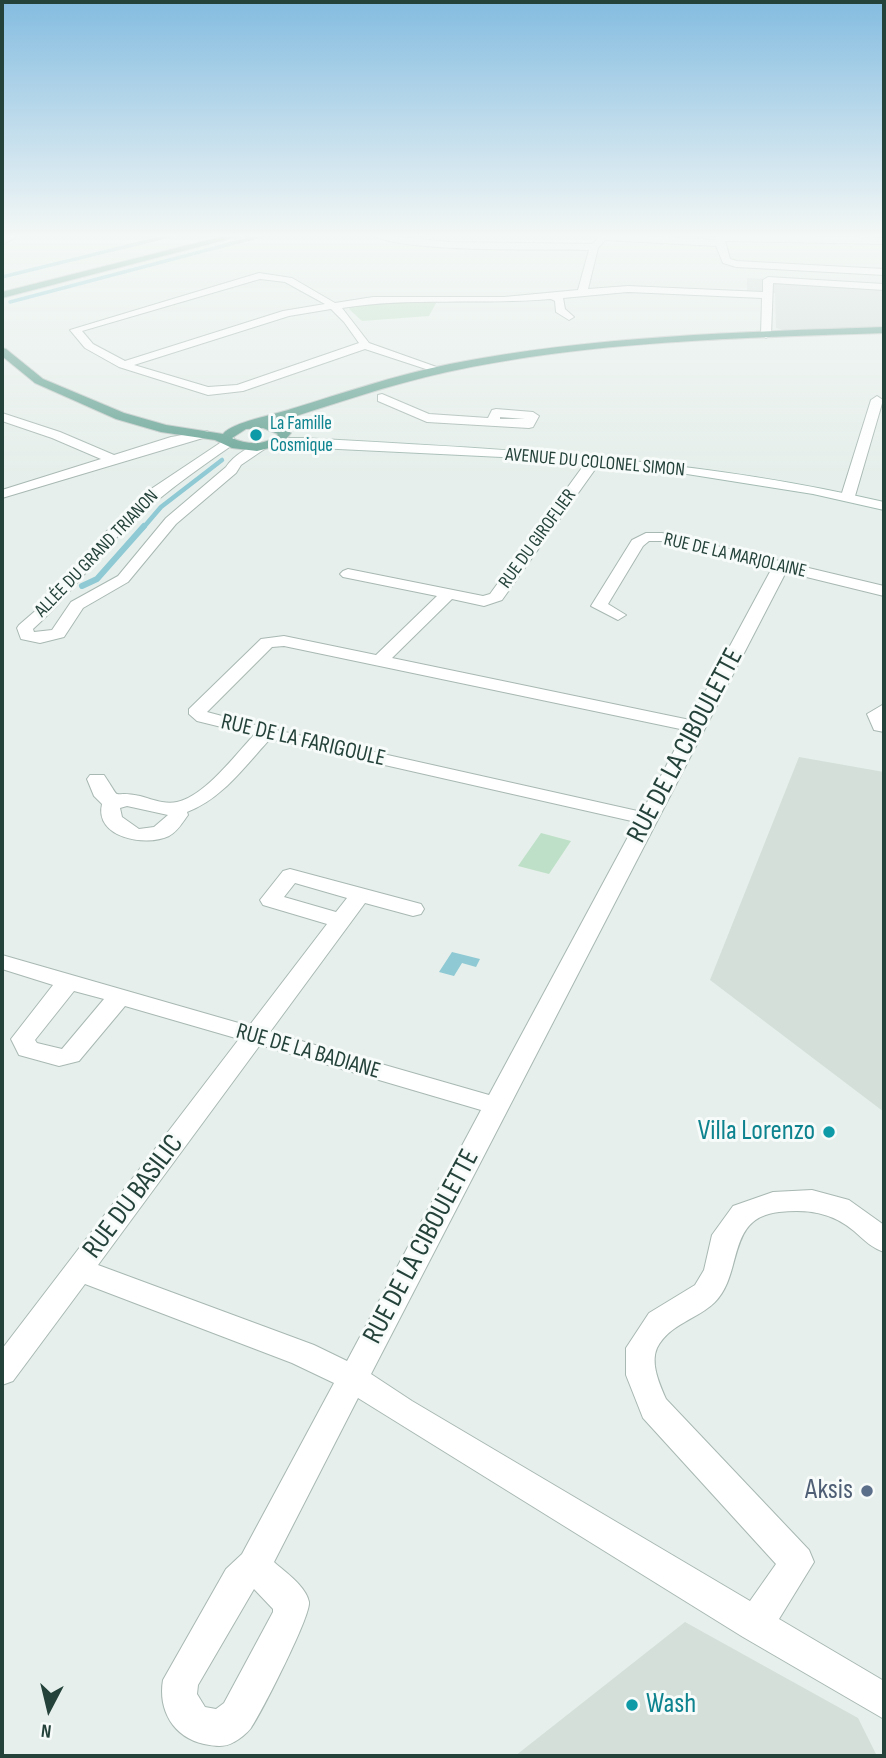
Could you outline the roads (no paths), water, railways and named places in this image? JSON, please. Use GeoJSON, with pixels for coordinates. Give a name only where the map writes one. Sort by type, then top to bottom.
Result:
{"type":"FeatureCollection","features":[{"type":"Feature","properties":{"kind":"main road"},"geometry":{"type":"LineString","coordinates":[[256,425],[287,413],[439,370],[628,342],[884,330]]}},
{"type":"Feature","properties":{"kind":"main road"},"geometry":{"type":"LineString","coordinates":[[207,435],[243,446],[277,439],[294,420],[302,417],[467,376],[628,352],[884,340]]}},
{"type":"Feature","properties":{"kind":"main road"},"geometry":{"type":"LineString","coordinates":[[2,351],[39,381],[116,412],[176,424],[272,426],[277,439]]}},
{"type":"Feature","properties":{"kind":"main road"},"geometry":{"type":"LineString","coordinates":[[75,396],[106,400],[187,420],[219,422],[287,413]]}},
{"type":"Feature","properties":{"kind":"main road"},"geometry":{"type":"LineString","coordinates":[[116,412],[120,416],[174,435]]}},
{"type":"Feature","properties":{"kind":"main road"},"geometry":{"type":"LineString","coordinates":[[227,440],[229,432],[240,427]]}},
{"type":"Feature","properties":{"kind":"street"},"geometry":{"type":"LineString","coordinates":[[123,316],[75,330],[89,346],[123,365],[188,388],[225,391],[365,345],[439,370]]}},
{"type":"Feature","properties":{"kind":"street"},"geometry":{"type":"LineString","coordinates":[[123,365],[277,316]]}},
{"type":"Feature","properties":{"kind":"street"},"geometry":{"type":"LineString","coordinates":[[344,316],[355,327],[365,345]]}},
{"type":"Feature","properties":{"kind":"street"},"geometry":{"type":"LineString","coordinates":[[766,334],[767,316]]}},
{"type":"Feature","properties":{"kind":"street"},"geometry":{"type":"LineString","coordinates":[[382,398],[421,416],[492,422]]}},
{"type":"Feature","properties":{"kind":"street"},"geometry":{"type":"LineString","coordinates":[[848,496],[870,442],[877,400]]}},
{"type":"Feature","properties":{"kind":"street"},"geometry":{"type":"LineString","coordinates":[[2,417],[56,435],[111,459]]}},
{"type":"Feature","properties":{"kind":"street"},"geometry":{"type":"LineString","coordinates":[[34,443],[56,435]]}},
{"type":"Feature","properties":{"kind":"street"},"geometry":{"type":"LineString","coordinates":[[2,494],[111,459],[174,435],[207,435]]}},
{"type":"Feature","properties":{"kind":"street","name":"ALLÉE DU GRAND TRIANON"},"geometry":{"type":"LineString","coordinates":[[227,440],[153,494],[124,521],[55,602],[25,628],[27,636],[40,638],[58,634],[78,605],[123,579],[170,521],[231,471],[236,462],[277,439]]}},
{"type":"Feature","properties":{"kind":"street","name":"AVENUE DU COLONEL SIMON"},"geometry":{"type":"LineString","coordinates":[[277,439],[594,461],[734,476],[848,496],[884,506]]}},
{"type":"Feature","properties":{"kind":"street","name":"RUE DU GIROFLIER"},"geometry":{"type":"LineString","coordinates":[[348,574],[484,601],[496,597],[594,461]]}},
{"type":"Feature","properties":{"kind":"street","name":"RUE DE LA MARJOLAINE"},"geometry":{"type":"LineString","coordinates":[[618,615],[599,606],[636,543],[646,537],[662,537],[884,591]]}},
{"type":"Feature","properties":{"kind":"street","name":"RUE DE LA CIBOULETTE"},"geometry":{"type":"LineString","coordinates":[[254,1566],[781,566]]}},
{"type":"Feature","properties":{"kind":"street"},"geometry":{"type":"LineString","coordinates":[[381,660],[448,595]]}},
{"type":"Feature","properties":{"kind":"street","name":"RUE DE LA FARIGOULE"},"geometry":{"type":"LineString","coordinates":[[648,819],[266,733],[198,714],[200,704],[267,643],[284,641],[696,727]]}},
{"type":"Feature","properties":{"kind":"street"},"geometry":{"type":"LineString","coordinates":[[884,709],[876,714],[880,726],[884,727]]}},
{"type":"Feature","properties":{"kind":"street"},"geometry":{"type":"LineString","coordinates":[[176,809],[176,820],[167,830],[160,835],[149,836],[115,825],[110,806],[132,800],[176,809],[190,805],[204,796],[266,733]]}},
{"type":"Feature","properties":{"kind":"street"},"geometry":{"type":"LineString","coordinates":[[97,779],[104,796],[114,803]]}},
{"type":"Feature","properties":{"kind":"street"},"geometry":{"type":"LineString","coordinates":[[341,921],[271,900],[290,875],[413,909]]}},
{"type":"Feature","properties":{"kind":"street","name":"RUE DU BASILIC"},"geometry":{"type":"LineString","coordinates":[[353,1378],[303,1353],[79,1270],[360,895]]}},
{"type":"Feature","properties":{"kind":"street","name":"RUE DE LA BADIANE"},"geometry":{"type":"LineString","coordinates":[[2,962],[497,1106]]}},
{"type":"Feature","properties":{"kind":"street"},"geometry":{"type":"LineString","coordinates":[[68,982],[23,1038],[28,1049],[59,1058],[70,1055],[119,997]]}},
{"type":"Feature","properties":{"kind":"street"},"geometry":{"type":"LineString","coordinates":[[755,1625],[797,1562],[654,1408],[641,1375],[641,1348],[659,1322],[705,1293],[718,1272],[726,1235],[743,1214],[773,1202],[812,1200],[839,1207],[884,1241]]}},
{"type":"Feature","properties":{"kind":"street"},"geometry":{"type":"LineString","coordinates":[[2,1372],[79,1270]]}},
{"type":"Feature","properties":{"kind":"street"},"geometry":{"type":"LineString","coordinates":[[353,1378],[413,1419],[755,1625],[877,1695],[884,1702]]}},
{"type":"Feature","properties":{"kind":"water"},"geometry":{"type":"Polygon","coordinates":[[[452,952],[480,959],[476,967],[462,963],[454,976],[439,972],[452,952]]]}},
{"type":"Feature","properties":{"kind":"waterway"},"geometry":{"type":"LineString","coordinates":[[143,528],[161,507],[222,460]]}},
{"type":"Feature","properties":{"kind":"waterway"},"geometry":{"type":"LineString","coordinates":[[82,586],[97,579],[144,526]]}},
{"type":"Feature","properties":{"kind":"place","name":"La Famille Cosmique"},"geometry":{"type":"Point","coordinates":[256,435]}},
{"type":"Feature","properties":{"kind":"place","name":"Villa Lorenzo"},"geometry":{"type":"Point","coordinates":[829,1132]}},
{"type":"Feature","properties":{"kind":"place","name":"Aksis"},"geometry":{"type":"Point","coordinates":[867,1491]}},
{"type":"Feature","properties":{"kind":"place","name":"Wash"},"geometry":{"type":"Point","coordinates":[632,1705]}}]}
